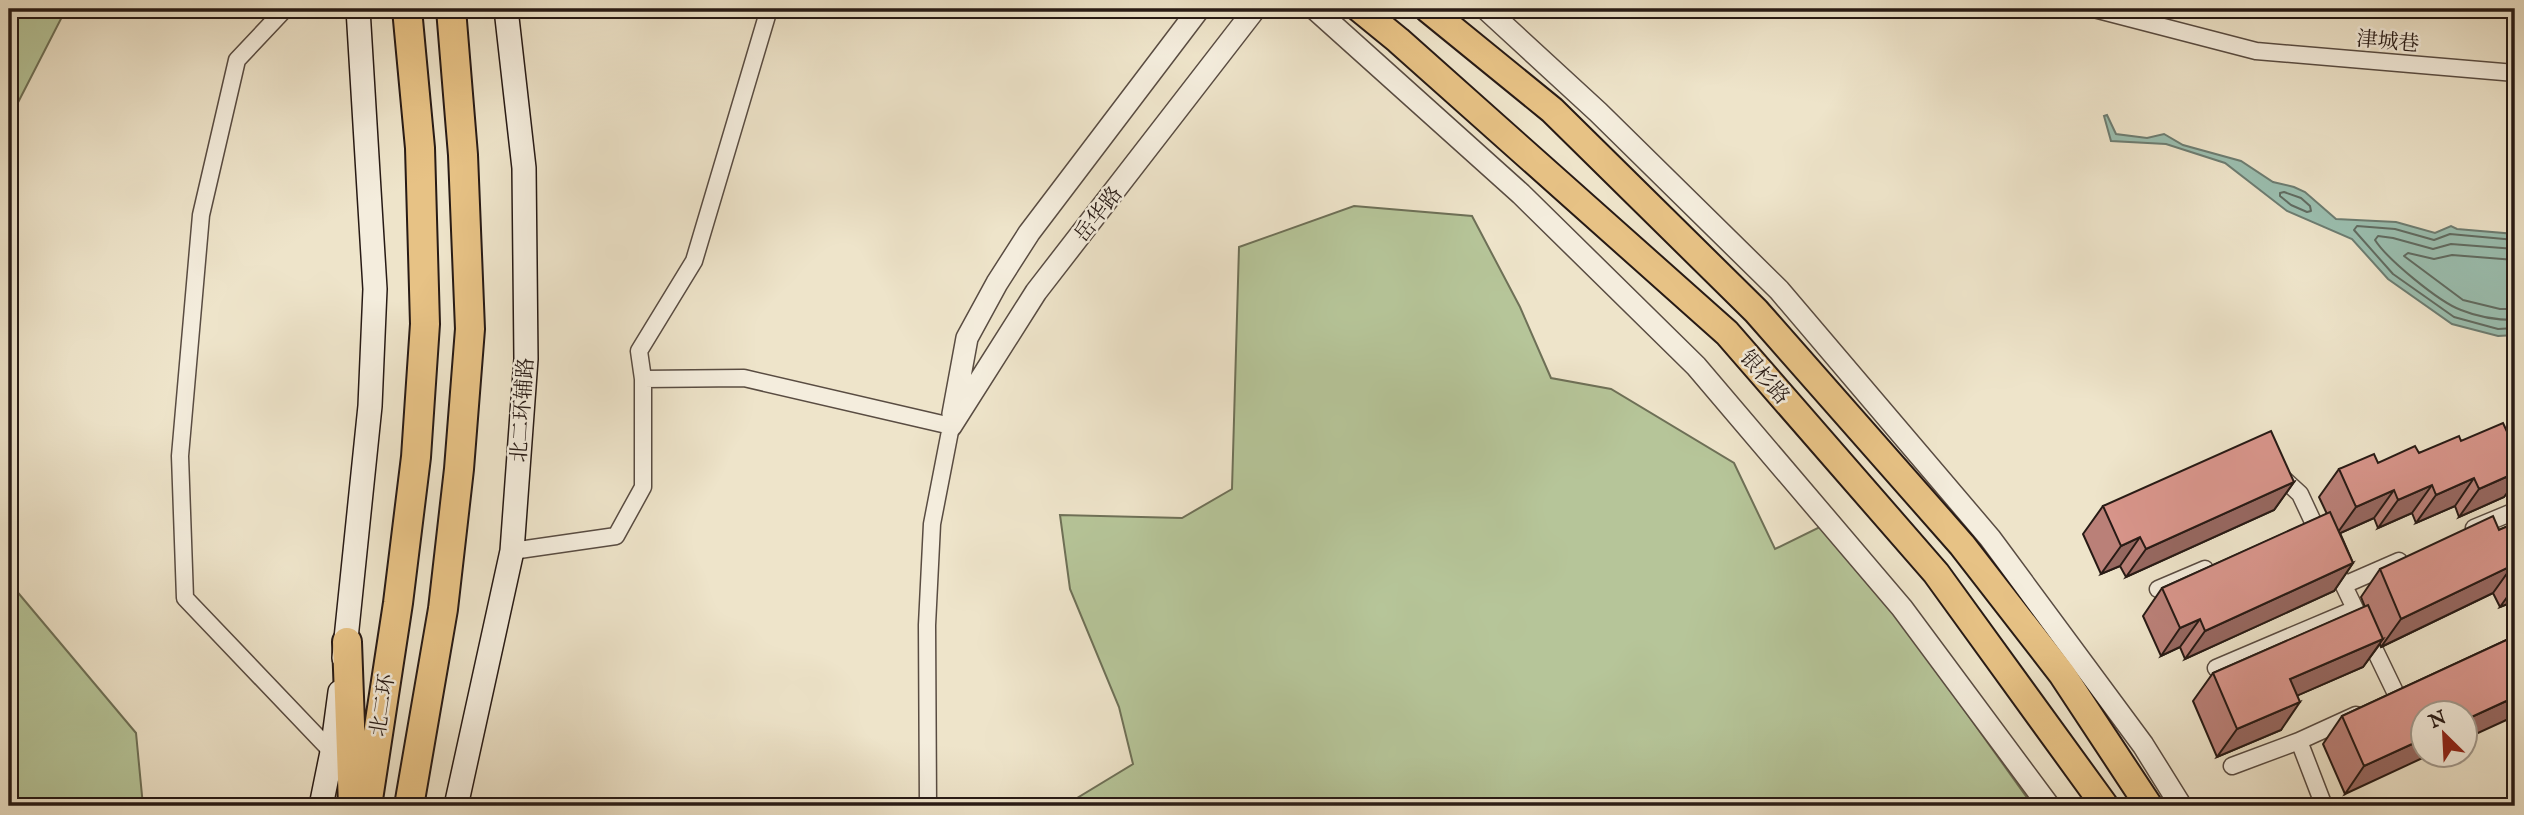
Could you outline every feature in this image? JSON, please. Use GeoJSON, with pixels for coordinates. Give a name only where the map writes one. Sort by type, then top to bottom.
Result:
{"type":"FeatureCollection","features":[{"type":"Feature","properties":{"kind":"highway","name":"北二环"},"geometry":{"type":"LineString","coordinates":[[366,806],[398,603],[416,457],[425,324],[421,148],[407,9]]}},
{"type":"Feature","properties":{"kind":"highway","name":"北二环"},"geometry":{"type":"LineString","coordinates":[[409,806],[443,609],[459,469],[470,329],[463,155],[450,9]]}},
{"type":"Feature","properties":{"kind":"highway"},"geometry":{"type":"LineString","coordinates":[[346,642],[354,806]]}},
{"type":"Feature","properties":{"kind":"main road"},"geometry":{"type":"LineString","coordinates":[[321,806],[332,752],[346,642],[370,406],[375,289],[358,9]]}},
{"type":"Feature","properties":{"kind":"main road","name":"北二环辅路"},"geometry":{"type":"LineString","coordinates":[[456,806],[512,551],[526,359],[524,168],[506,9]]}},
{"type":"Feature","properties":{"kind":"main road","name":"银杉路"},"geometry":{"type":"LineString","coordinates":[[1360,9],[1727,333],[1936,573],[2105,806]]}},
{"type":"Feature","properties":{"kind":"main road","name":"银杉路"},"geometry":{"type":"LineString","coordinates":[[1428,9],[1552,110],[1756,311],[1962,545],[2062,674],[2149,806]]}},
{"type":"Feature","properties":{"kind":"street"},"geometry":{"type":"LineString","coordinates":[[285,9],[237,60],[201,215],[180,456],[185,598],[332,752]]}},
{"type":"Feature","properties":{"kind":"street"},"geometry":{"type":"LineString","coordinates":[[512,551],[616,536],[643,487],[643,379],[639,351],[694,261],[769,9]]}},
{"type":"Feature","properties":{"kind":"street","name":"岳华路"},"geometry":{"type":"LineString","coordinates":[[928,806],[927,625],[932,524],[967,338],[1029,233],[1199,9]]}},
{"type":"Feature","properties":{"kind":"street","name":"岳华路"},"geometry":{"type":"LineString","coordinates":[[951,426],[1036,292],[1255,9]]}},
{"type":"Feature","properties":{"kind":"street"},"geometry":{"type":"LineString","coordinates":[[1315,9],[1521,194],[1696,366],[1902,608],[2049,806]]}},
{"type":"Feature","properties":{"kind":"street"},"geometry":{"type":"LineString","coordinates":[[1486,9],[1598,112],[1779,290],[1990,538],[2143,745],[2181,806]]}},
{"type":"Feature","properties":{"kind":"street","name":"津城巷"},"geometry":{"type":"LineString","coordinates":[[2094,9],[2256,51],[2515,73]]}},
{"type":"Feature","properties":{"kind":"street"},"geometry":{"type":"LineString","coordinates":[[643,379],[744,378],[951,426]]}},
{"type":"Feature","properties":{"kind":"street"},"geometry":{"type":"LineString","coordinates":[[2232,766],[2391,699],[2356,609],[2307,525],[2300,494],[2265,464]]}},
{"type":"Feature","properties":{"kind":"street"},"geometry":{"type":"LineString","coordinates":[[2454,537],[2515,511]]}},
{"type":"Feature","properties":{"kind":"street"},"geometry":{"type":"LineString","coordinates":[[2344,585],[2417,553]]}},
{"type":"Feature","properties":{"kind":"street"},"geometry":{"type":"LineString","coordinates":[[2158,589],[2218,564]]}},
{"type":"Feature","properties":{"kind":"street"},"geometry":{"type":"LineString","coordinates":[[2216,668],[2356,609]]}},
{"type":"Feature","properties":{"kind":"street"},"geometry":{"type":"LineString","coordinates":[[2299,740],[2325,806]]}},
{"type":"Feature","properties":{"kind":"shaded area"},"geometry":{"type":"Polygon","coordinates":[[[9,9],[66,9],[9,120],[9,9]]]}},
{"type":"Feature","properties":{"kind":"shaded area"},"geometry":{"type":"Polygon","coordinates":[[[1354,206],[1472,216],[1520,307],[1551,378],[1611,389],[1734,463],[1775,549],[1830,522],[2033,806],[1064,806],[1133,764],[1119,707],[1070,589],[1060,515],[1182,518],[1232,489],[1239,247],[1354,206]]]}},
{"type":"Feature","properties":{"kind":"shaded area"},"geometry":{"type":"Polygon","coordinates":[[[9,582],[136,733],[143,806],[9,806],[9,582]]]}},
{"type":"Feature","properties":{"kind":"water"},"geometry":{"type":"Polygon","coordinates":[[[2107,115],[2116,134],[2147,138],[2164,134],[2183,145],[2241,161],[2273,182],[2305,192],[2336,219],[2396,222],[2435,233],[2451,226],[2457,229],[2515,234],[2515,335],[2498,336],[2452,324],[2388,279],[2352,239],[2287,211],[2225,163],[2166,144],[2111,141],[2104,116],[2107,115]]]}},
{"type":"Feature","properties":{"kind":"building"},"geometry":{"type":"Polygon","coordinates":[[[2503,423],[2515,449],[2515,473],[2479,489],[2474,478],[2436,495],[2432,485],[2398,500],[2394,490],[2356,507],[2339,469],[2374,454],[2378,463],[2415,446],[2419,453],[2459,436],[2461,441],[2503,423]]]}},
{"type":"Feature","properties":{"kind":"building"},"geometry":{"type":"Polygon","coordinates":[[[2271,431],[2294,482],[2146,549],[2140,537],[2121,546],[2103,506],[2271,431]]]}},
{"type":"Feature","properties":{"kind":"building"},"geometry":{"type":"Polygon","coordinates":[[[2330,512],[2353,563],[2205,631],[2200,619],[2180,628],[2162,588],[2330,512]]]}},
{"type":"Feature","properties":{"kind":"building"},"geometry":{"type":"Polygon","coordinates":[[[2493,516],[2499,530],[2515,523],[2515,570],[2513,565],[2401,619],[2380,569],[2493,516]]]}},
{"type":"Feature","properties":{"kind":"building"},"geometry":{"type":"Polygon","coordinates":[[[2368,605],[2383,639],[2290,679],[2300,702],[2237,729],[2213,673],[2368,605]]]}},
{"type":"Feature","properties":{"kind":"building"},"geometry":{"type":"Polygon","coordinates":[[[2515,636],[2515,697],[2478,714],[2478,700],[2408,700],[2408,746],[2364,766],[2342,716],[2515,636]]]}}]}
